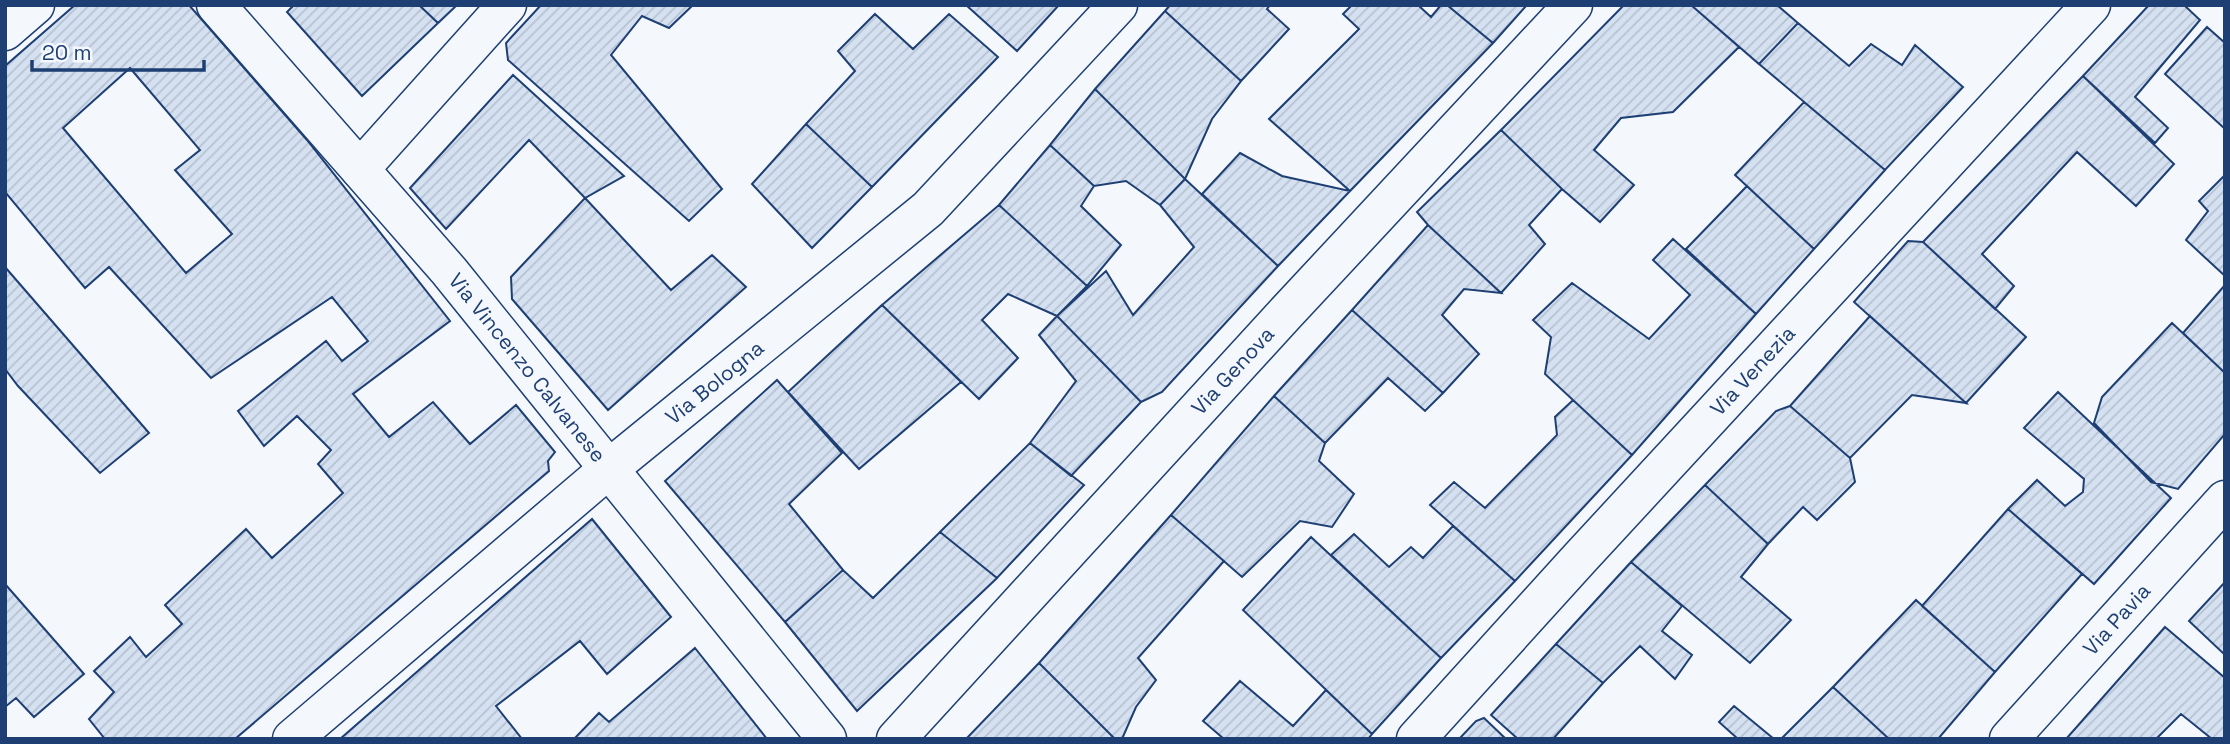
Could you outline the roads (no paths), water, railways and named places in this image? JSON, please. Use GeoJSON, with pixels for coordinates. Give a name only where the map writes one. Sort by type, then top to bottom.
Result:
{"type":"FeatureCollection","features":[{"type":"Feature","properties":{"kind":"street"},"geometry":{"type":"LineString","coordinates":[[5,31],[35,5]]}},
{"type":"Feature","properties":{"kind":"street","name":"Via Vincenzo Calvanese"},"geometry":{"type":"LineString","coordinates":[[216,5],[449,271],[607,471],[827,739]]}},
{"type":"Feature","properties":{"kind":"street"},"geometry":{"type":"LineString","coordinates":[[360,169],[507,5]]}},
{"type":"Feature","properties":{"kind":"street","name":"Via Bologna"},"geometry":{"type":"LineString","coordinates":[[292,739],[607,471],[928,209],[1118,5]]}},
{"type":"Feature","properties":{"kind":"street","name":"Via Genova"},"geometry":{"type":"LineString","coordinates":[[896,739],[1285,314],[1573,5]]}},
{"type":"Feature","properties":{"kind":"street","name":"Via Venezia"},"geometry":{"type":"LineString","coordinates":[[1416,739],[1589,547],[2091,5]]}},
{"type":"Feature","properties":{"kind":"street","name":"Via Pavia"},"geometry":{"type":"LineString","coordinates":[[2009,739],[2225,500]]}}]}
